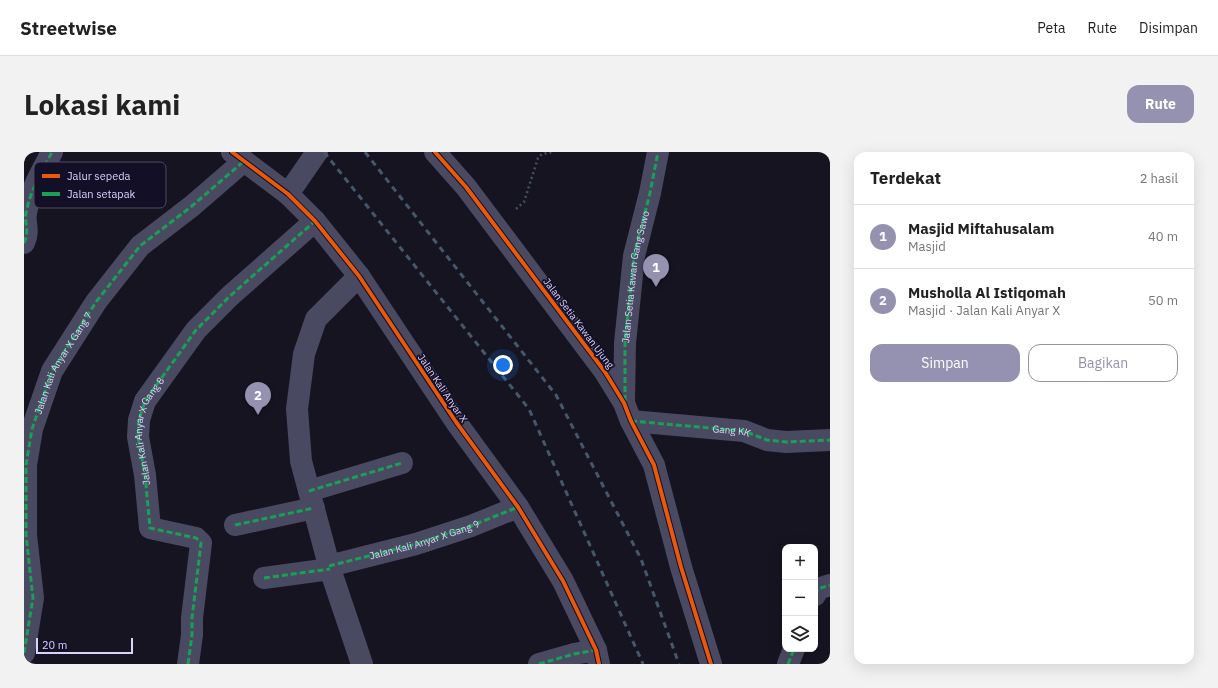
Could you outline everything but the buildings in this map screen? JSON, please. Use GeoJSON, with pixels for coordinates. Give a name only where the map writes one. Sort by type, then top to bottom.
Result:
{"type":"FeatureCollection","features":[{"type":"Feature","properties":{"kind":"street"},"geometry":{"type":"LineString","coordinates":[[47,162],[52,152]]}},
{"type":"Feature","properties":{"kind":"street"},"geometry":{"type":"LineString","coordinates":[[288,194],[317,152]]}},
{"type":"Feature","properties":{"kind":"street","name":"Jalan Setia Kawan Ujung"},"geometry":{"type":"LineString","coordinates":[[435,152],[466,187],[606,372],[628,412],[654,465],[681,568],[711,664]]}},
{"type":"Feature","properties":{"kind":"street","name":"Jalan Setia Kawan Gang Sawo"},"geometry":{"type":"LineString","coordinates":[[628,412],[625,343],[634,256],[650,193],[658,152]]}},
{"type":"Feature","properties":{"kind":"street","name":"Jalan Kali Anyar X"},"geometry":{"type":"LineString","coordinates":[[238,157],[288,194],[315,221],[359,276],[456,422],[518,507],[563,581],[597,657]]}},
{"type":"Feature","properties":{"kind":"street","name":"Jalan Kali Anyar X Gang 7"},"geometry":{"type":"LineString","coordinates":[[24,653],[33,598],[26,535],[26,465],[32,429],[52,371],[96,302],[140,246],[192,206],[238,157]]}},
{"type":"Feature","properties":{"kind":"street"},"geometry":{"type":"LineString","coordinates":[[24,243],[27,231],[25,214],[34,188]]}},
{"type":"Feature","properties":{"kind":"street","name":"Jalan Kali Anyar X Gang 8"},"geometry":{"type":"LineString","coordinates":[[188,664],[201,543],[196,538],[150,528],[145,475],[138,437],[139,420],[145,401],[196,330],[230,296],[315,221]]}},
{"type":"Feature","properties":{"kind":"street"},"geometry":{"type":"LineString","coordinates":[[359,276],[316,319],[304,354],[297,408],[301,461],[330,568],[362,664]]}},
{"type":"Feature","properties":{"kind":"street","name":"Gang KK"},"geometry":{"type":"LineString","coordinates":[[628,412],[744,431],[767,440],[786,442],[830,440]]}},
{"type":"Feature","properties":{"kind":"street"},"geometry":{"type":"LineString","coordinates":[[235,525],[312,500],[402,463]]}},
{"type":"Feature","properties":{"kind":"street","name":"Jalan Kali Anyar X Gang 9"},"geometry":{"type":"LineString","coordinates":[[264,578],[330,568],[416,544],[471,526],[518,507]]}},
{"type":"Feature","properties":{"kind":"street"},"geometry":{"type":"LineString","coordinates":[[818,588],[830,585]]}},
{"type":"Feature","properties":{"kind":"street"},"geometry":{"type":"LineString","coordinates":[[788,664],[793,652]]}},
{"type":"Feature","properties":{"kind":"street"},"geometry":{"type":"LineString","coordinates":[[539,664],[574,654],[597,657]]}},
{"type":"Feature","properties":{"kind":"path"},"geometry":{"type":"LineString","coordinates":[[495,226],[524,202],[538,158],[542,154],[553,152]]}},
{"type":"Feature","properties":{"kind":"railway"},"geometry":{"type":"LineString","coordinates":[[324,152],[529,409],[643,664]]}},
{"type":"Feature","properties":{"kind":"railway"},"geometry":{"type":"LineString","coordinates":[[365,152],[556,395],[641,559],[679,664]]}},
{"type":"Feature","properties":{"kind":"marked path"},"geometry":{"type":"LineString","coordinates":[[47,162],[52,152]]}},
{"type":"Feature","properties":{"kind":"marked path"},"geometry":{"type":"LineString","coordinates":[[625,401],[625,343],[634,256],[650,193],[658,152]]}},
{"type":"Feature","properties":{"kind":"marked path"},"geometry":{"type":"LineString","coordinates":[[24,653],[33,598],[26,535],[26,465],[32,429],[52,371],[96,302],[140,246],[192,206],[244,161]]}},
{"type":"Feature","properties":{"kind":"marked path"},"geometry":{"type":"LineString","coordinates":[[24,243],[27,234],[26,217],[28,205],[34,188]]}},
{"type":"Feature","properties":{"kind":"marked path"},"geometry":{"type":"LineString","coordinates":[[188,664],[201,543],[196,538],[150,528],[145,475],[138,437],[139,420],[145,401],[196,330],[230,296],[315,221]]}},
{"type":"Feature","properties":{"kind":"marked path"},"geometry":{"type":"LineString","coordinates":[[631,421],[744,431],[767,440],[786,442],[830,440]]}},
{"type":"Feature","properties":{"kind":"marked path"},"geometry":{"type":"LineString","coordinates":[[309,491],[402,463]]}},
{"type":"Feature","properties":{"kind":"marked path"},"geometry":{"type":"LineString","coordinates":[[329,566],[416,544],[471,526],[518,507]]}},
{"type":"Feature","properties":{"kind":"marked path"},"geometry":{"type":"LineString","coordinates":[[235,525],[314,508]]}},
{"type":"Feature","properties":{"kind":"marked path"},"geometry":{"type":"LineString","coordinates":[[264,578],[330,569]]}},
{"type":"Feature","properties":{"kind":"marked path"},"geometry":{"type":"LineString","coordinates":[[818,589],[830,585]]}},
{"type":"Feature","properties":{"kind":"marked path"},"geometry":{"type":"LineString","coordinates":[[539,664],[574,654],[596,650]]}},
{"type":"Feature","properties":{"kind":"marked path"},"geometry":{"type":"LineString","coordinates":[[788,664],[793,652]]}},
{"type":"Feature","properties":{"kind":"cycle path"},"geometry":{"type":"LineString","coordinates":[[232,152],[288,194],[315,221],[359,276],[456,422],[518,507],[563,581],[596,650],[599,664]]}},
{"type":"Feature","properties":{"kind":"cycle path"},"geometry":{"type":"LineString","coordinates":[[435,152],[466,187],[605,372],[624,403],[631,421],[654,465],[681,567],[711,664]]}},
{"type":"Feature","properties":{"kind":"place","name":"Masjid Miftahusalam"},"geometry":{"type":"Point","coordinates":[656,287]}},
{"type":"Feature","properties":{"kind":"place","name":"Musholla Al Istiqomah"},"geometry":{"type":"Point","coordinates":[258,415]}}]}
